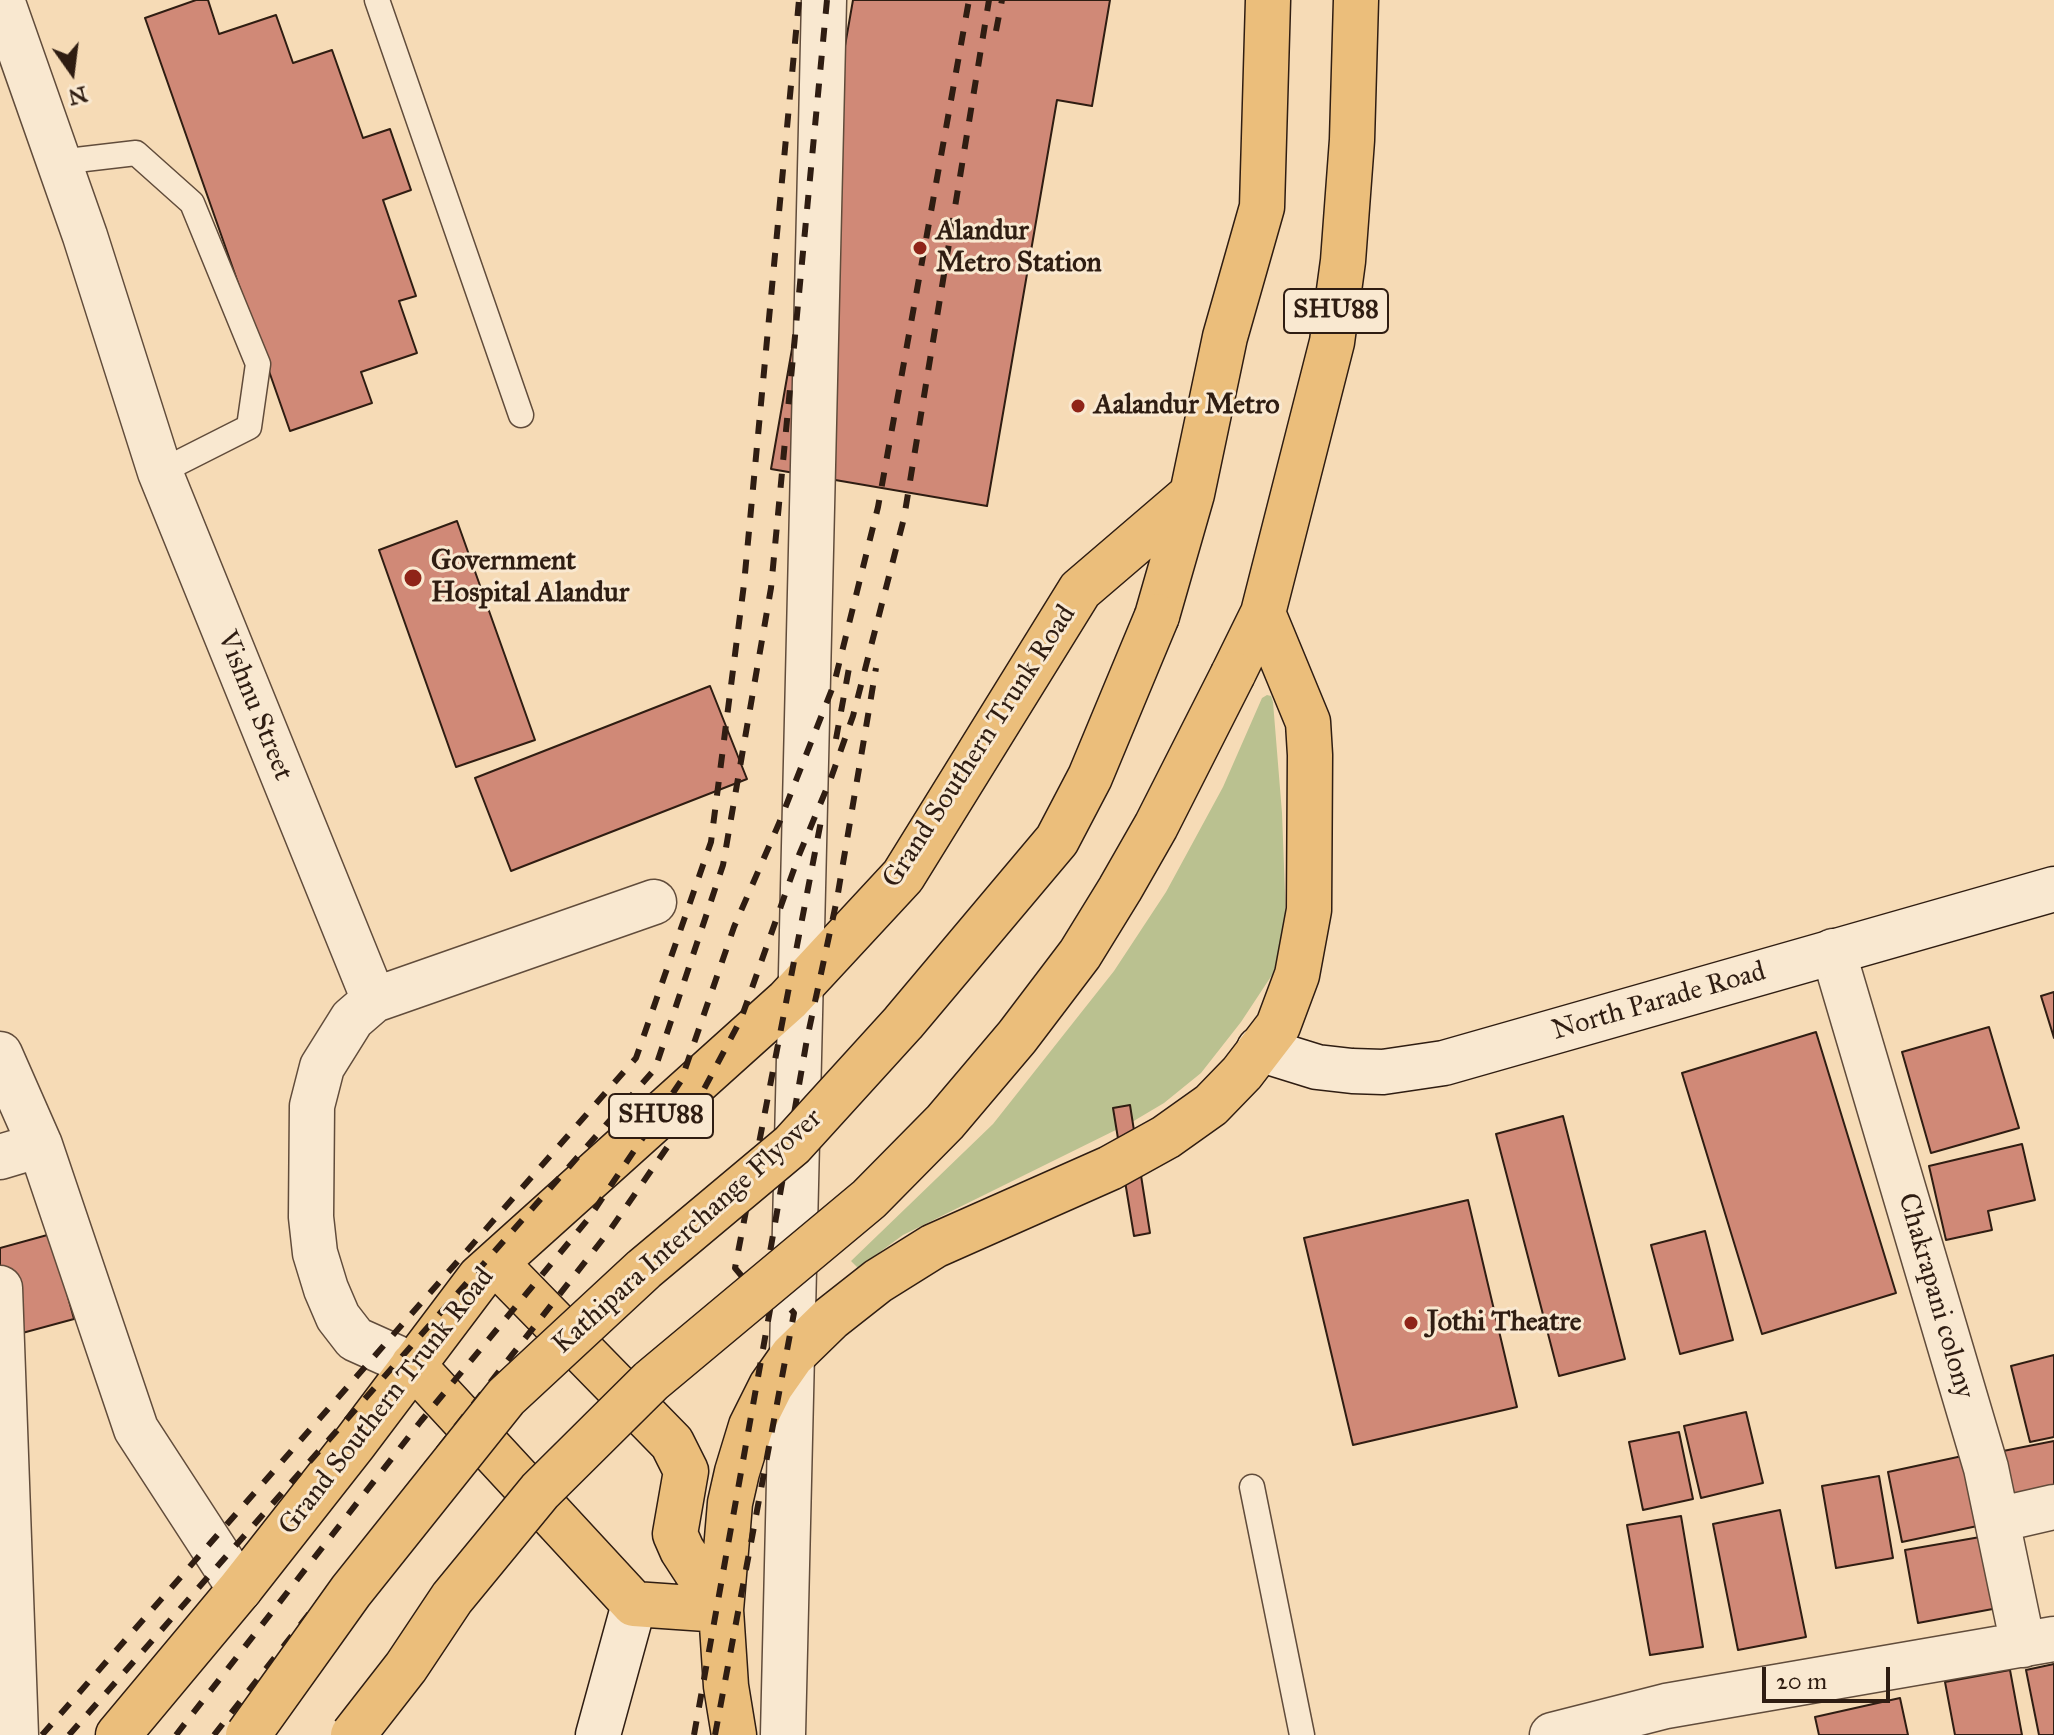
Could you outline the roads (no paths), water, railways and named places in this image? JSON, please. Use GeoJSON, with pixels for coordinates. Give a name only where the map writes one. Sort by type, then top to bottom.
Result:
{"type":"FeatureCollection","features":[{"type":"Feature","properties":{"kind":"main road"},"geometry":{"type":"LineString","coordinates":[[1192,494],[1225,337],[1262,207],[1268,0]]}},
{"type":"Feature","properties":{"kind":"main road","name":"SHU88"},"geometry":{"type":"LineString","coordinates":[[353,1735],[406,1667],[452,1598],[540,1491],[651,1381],[869,1199],[945,1122],[1017,1037],[1080,954],[1120,889],[1156,826],[1263,613],[1332,342],[1343,261],[1352,140],[1356,0]]}},
{"type":"Feature","properties":{"kind":"main road","name":"Kathipara Interchange Flyover"},"geometry":{"type":"LineString","coordinates":[[248,1735],[351,1591],[506,1397],[644,1269],[792,1145],[903,1023],[1057,840],[1090,777],[1157,616],[1192,494]]}},
{"type":"Feature","properties":{"kind":"main road","name":"Grand Southern Trunk Road"},"geometry":{"type":"LineString","coordinates":[[118,1735],[240,1589],[480,1277],[788,1000],[903,876],[1080,590],[1192,494]]}},
{"type":"Feature","properties":{"kind":"main road"},"geometry":{"type":"LineString","coordinates":[[734,1735],[726,1686],[721,1610],[727,1533],[737,1472],[751,1426],[771,1386],[792,1356],[831,1318],[878,1281],[934,1246],[1110,1168],[1166,1137],[1211,1105],[1242,1073],[1278,1026],[1297,975],[1309,910],[1310,769],[1308,722],[1263,613]]}},
{"type":"Feature","properties":{"kind":"main road"},"geometry":{"type":"LineString","coordinates":[[496,1263],[672,1443],[686,1471],[675,1534],[721,1610]]}},
{"type":"Feature","properties":{"kind":"main road"},"geometry":{"type":"LineString","coordinates":[[413,1365],[634,1604],[721,1610]]}},
{"type":"Feature","properties":{"kind":"street","name":"Vishnu Street"},"geometry":{"type":"LineString","coordinates":[[2,0],[85,236],[160,472],[374,1000]]}},
{"type":"Feature","properties":{"kind":"street"},"geometry":{"type":"LineString","coordinates":[[783,1735],[824,0]]}},
{"type":"Feature","properties":{"kind":"street","name":"North Parade Road"},"geometry":{"type":"LineString","coordinates":[[1259,1049],[1317,1067],[1352,1071],[1383,1072],[1430,1066],[2054,889]]}},
{"type":"Feature","properties":{"kind":"street"},"geometry":{"type":"LineString","coordinates":[[413,1365],[355,1339],[338,1317],[315,1253],[310,1154],[312,1106],[322,1067],[352,1019],[374,1000],[654,902]]}},
{"type":"Feature","properties":{"kind":"street","name":"Chakrapani colony"},"geometry":{"type":"LineString","coordinates":[[1833,951],[1986,1468],[1997,1520],[2039,1642]]}},
{"type":"Feature","properties":{"kind":"street"},"geometry":{"type":"LineString","coordinates":[[0,1054],[20,1151],[136,1429],[240,1589]]}},
{"type":"Feature","properties":{"kind":"street"},"geometry":{"type":"LineString","coordinates":[[0,1288],[16,1735]]}},
{"type":"Feature","properties":{"kind":"street"},"geometry":{"type":"LineString","coordinates":[[1997,1520],[2054,1507]]}},
{"type":"Feature","properties":{"kind":"street"},"geometry":{"type":"LineString","coordinates":[[598,1735],[634,1604]]}},
{"type":"Feature","properties":{"kind":"street"},"geometry":{"type":"LineString","coordinates":[[1552,1735],[1666,1706],[2039,1642]]}},
{"type":"Feature","properties":{"kind":"lane"},"geometry":{"type":"LineString","coordinates":[[377,0],[521,415]]}},
{"type":"Feature","properties":{"kind":"lane"},"geometry":{"type":"LineString","coordinates":[[59,162],[136,153],[192,203],[258,364],[249,427],[160,472]]}},
{"type":"Feature","properties":{"kind":"lane"},"geometry":{"type":"LineString","coordinates":[[1252,1487],[1302,1735]]}},
{"type":"Feature","properties":{"kind":"railway"},"geometry":{"type":"LineString","coordinates":[[42,1735],[636,1058],[711,842],[744,584],[799,0]]}},
{"type":"Feature","properties":{"kind":"railway"},"geometry":{"type":"LineString","coordinates":[[69,1735],[655,1069],[723,865],[771,588],[827,0]]}},
{"type":"Feature","properties":{"kind":"railway"},"geometry":{"type":"LineString","coordinates":[[176,1735],[421,1421],[589,1218],[681,1081],[734,927],[834,684],[878,507],[969,0]]}},
{"type":"Feature","properties":{"kind":"railway"},"geometry":{"type":"LineString","coordinates":[[214,1735],[610,1230],[693,1110],[741,1019],[799,855],[853,716],[904,518],[989,0]]}},
{"type":"Feature","properties":{"kind":"railway"},"geometry":{"type":"LineString","coordinates":[[996,31],[1002,0]]}},
{"type":"Feature","properties":{"kind":"railway"},"geometry":{"type":"LineString","coordinates":[[836,739],[849,668]]}},
{"type":"Feature","properties":{"kind":"railway"},"geometry":{"type":"LineString","coordinates":[[715,1735],[794,1313],[765,1281],[807,1039],[837,899],[876,668]]}},
{"type":"Feature","properties":{"kind":"railway"},"geometry":{"type":"LineString","coordinates":[[694,1735],[770,1310],[735,1268],[821,821]]}},
{"type":"Feature","properties":{"kind":"place","name":"Alandur Metro Station"},"geometry":{"type":"Point","coordinates":[920,248]}},
{"type":"Feature","properties":{"kind":"place","name":"Aalandur Metro"},"geometry":{"type":"Point","coordinates":[1078,406]}},
{"type":"Feature","properties":{"kind":"place","name":"Government Hospital Alandur"},"geometry":{"type":"Point","coordinates":[413,578]}},
{"type":"Feature","properties":{"kind":"place","name":"Jothi Theatre"},"geometry":{"type":"Point","coordinates":[1411,1323]}}]}
